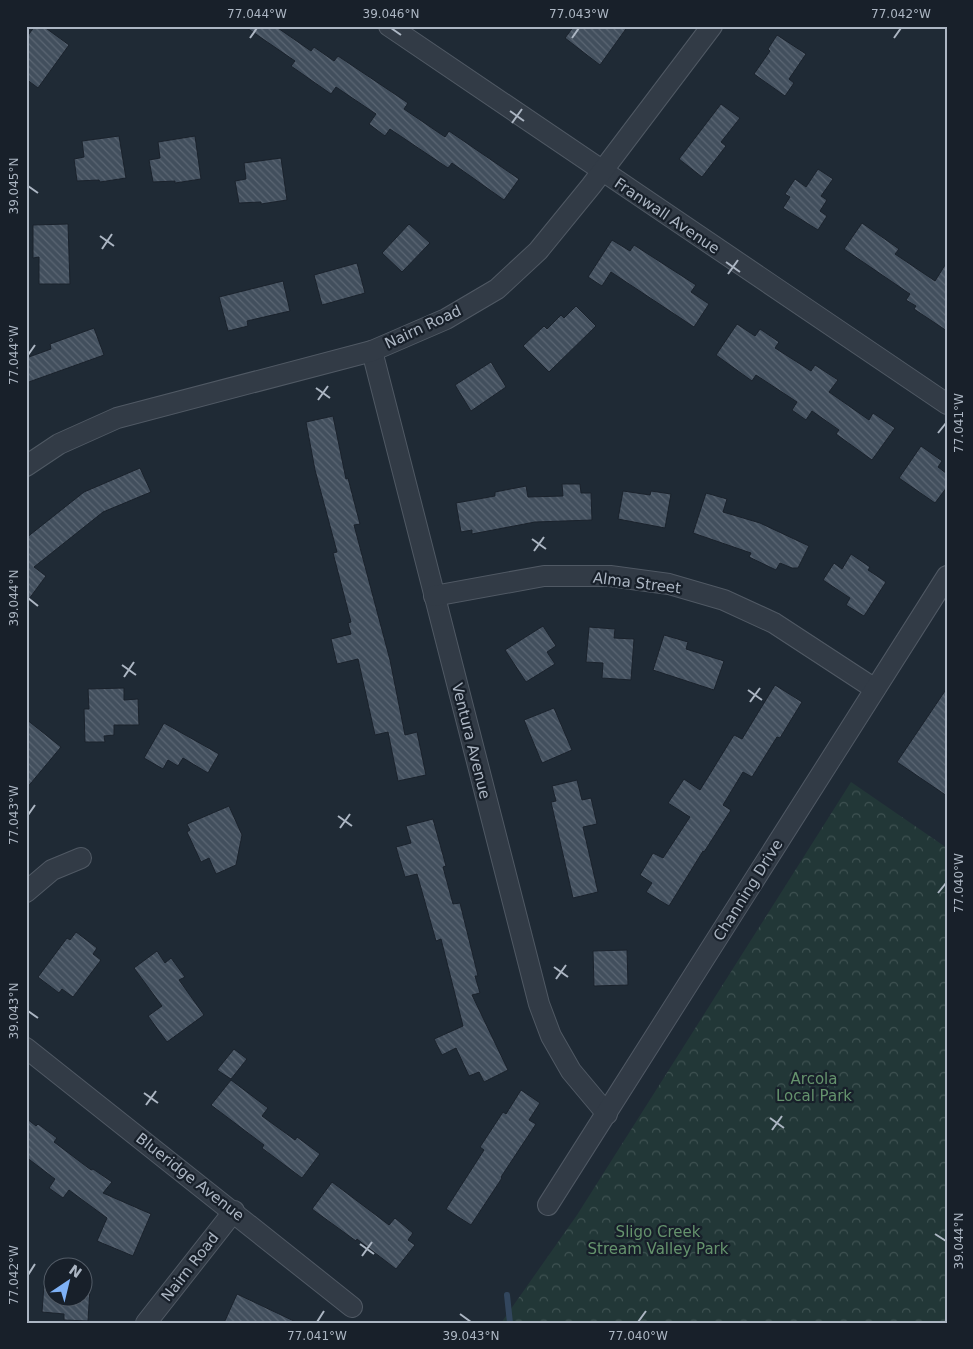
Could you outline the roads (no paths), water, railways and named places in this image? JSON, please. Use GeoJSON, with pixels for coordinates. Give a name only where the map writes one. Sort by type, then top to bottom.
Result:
{"type":"FeatureCollection","features":[{"type":"Feature","properties":{"kind":"street","name":"Franwall Avenue"},"geometry":{"type":"LineString","coordinates":[[389,26],[947,404]]}},
{"type":"Feature","properties":{"kind":"street","name":"Nairn Road"},"geometry":{"type":"LineString","coordinates":[[26,466],[60,444],[117,418],[372,351],[446,319],[497,289],[538,251],[603,172],[712,26]]}},
{"type":"Feature","properties":{"kind":"street","name":"Ventura Avenue"},"geometry":{"type":"LineString","coordinates":[[372,351],[539,1004],[551,1036],[571,1071],[607,1114]]}},
{"type":"Feature","properties":{"kind":"street","name":"Alma Street"},"geometry":{"type":"LineString","coordinates":[[434,596],[544,576],[610,576],[669,584],[724,600],[774,623],[875,689]]}},
{"type":"Feature","properties":{"kind":"street","name":"Channing Drive"},"geometry":{"type":"LineString","coordinates":[[548,1205],[947,576]]}},
{"type":"Feature","properties":{"kind":"street"},"geometry":{"type":"LineString","coordinates":[[26,892],[52,870],[81,858]]}},
{"type":"Feature","properties":{"kind":"street","name":"Blueridge Avenue"},"geometry":{"type":"LineString","coordinates":[[26,1048],[352,1307]]}},
{"type":"Feature","properties":{"kind":"street","name":"Nairn Road"},"geometry":{"type":"LineString","coordinates":[[146,1323],[234,1212]]}},
{"type":"Feature","properties":{"kind":"waterway"},"geometry":{"type":"LineString","coordinates":[[507,1295],[510,1323]]}},
{"type":"Feature","properties":{"kind":"park label","name":"Arcola Local Park"},"geometry":{"type":"Point","coordinates":[814,1088]}},
{"type":"Feature","properties":{"kind":"park label","name":"Sligo Creek Stream Valley Park"},"geometry":{"type":"Point","coordinates":[658,1240]}}]}
